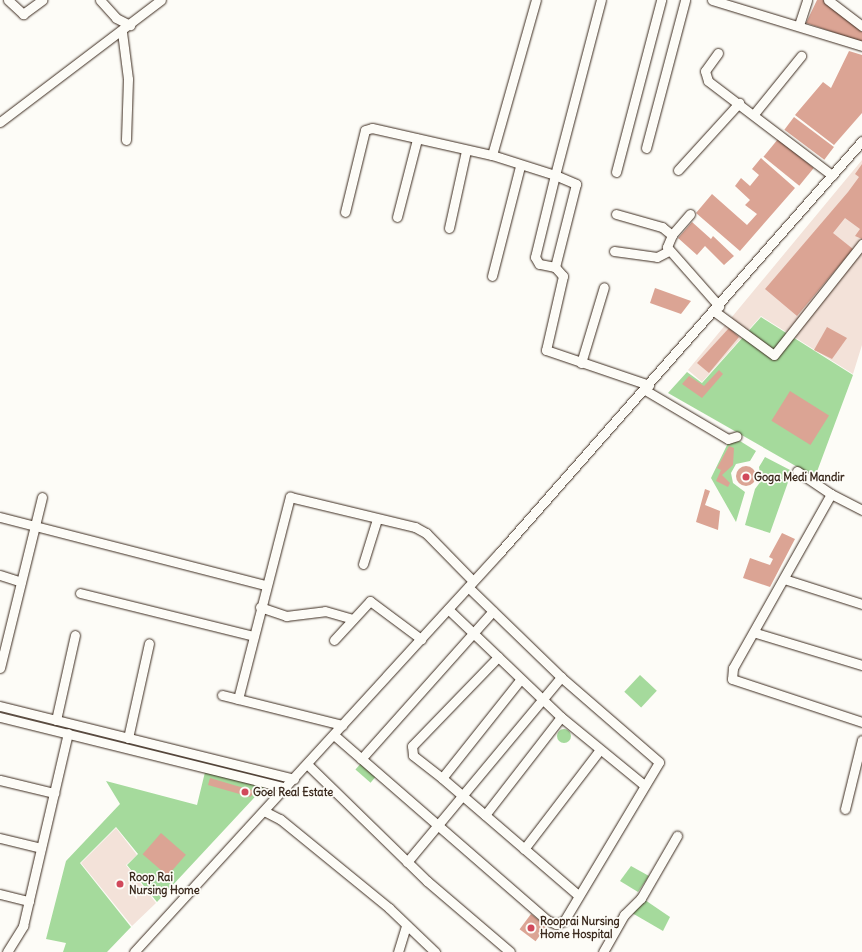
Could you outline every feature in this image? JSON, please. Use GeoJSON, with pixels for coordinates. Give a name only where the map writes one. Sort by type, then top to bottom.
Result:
{"type":"FeatureCollection","features":[{"type":"Feature","properties":{"kind":"street"},"geometry":{"type":"LineString","coordinates":[[8,0],[23,14],[42,0]]}},
{"type":"Feature","properties":{"kind":"street"},"geometry":{"type":"LineString","coordinates":[[100,0],[116,18],[130,25]]}},
{"type":"Feature","properties":{"kind":"street"},"geometry":{"type":"LineString","coordinates":[[0,122],[122,32],[161,0]]}},
{"type":"Feature","properties":{"kind":"street"},"geometry":{"type":"LineString","coordinates":[[492,155],[536,0]]}},
{"type":"Feature","properties":{"kind":"street"},"geometry":{"type":"LineString","coordinates":[[601,0],[554,175],[535,257],[539,264],[555,267],[563,276],[546,350],[647,387],[728,438],[737,436]]}},
{"type":"Feature","properties":{"kind":"street"},"geometry":{"type":"LineString","coordinates":[[616,172],[661,0]]}},
{"type":"Feature","properties":{"kind":"street"},"geometry":{"type":"LineString","coordinates":[[646,148],[685,0]]}},
{"type":"Feature","properties":{"kind":"street"},"geometry":{"type":"LineString","coordinates":[[712,0],[799,25],[862,46]]}},
{"type":"Feature","properties":{"kind":"street"},"geometry":{"type":"LineString","coordinates":[[799,25],[807,0]]}},
{"type":"Feature","properties":{"kind":"street"},"geometry":{"type":"LineString","coordinates":[[828,0],[862,26]]}},
{"type":"Feature","properties":{"kind":"street"},"geometry":{"type":"LineString","coordinates":[[122,32],[128,86],[126,140]]}},
{"type":"Feature","properties":{"kind":"street"},"geometry":{"type":"LineString","coordinates":[[718,53],[705,76],[832,175]]}},
{"type":"Feature","properties":{"kind":"street"},"geometry":{"type":"LineString","coordinates":[[754,114],[801,56]]}},
{"type":"Feature","properties":{"kind":"street"},"geometry":{"type":"LineString","coordinates":[[678,170],[739,103]]}},
{"type":"Feature","properties":{"kind":"street"},"geometry":{"type":"LineString","coordinates":[[346,212],[365,130],[417,139],[466,151],[492,155],[520,166],[572,181],[576,188],[555,267]]}},
{"type":"Feature","properties":{"kind":"street"},"geometry":{"type":"LineString","coordinates":[[398,217],[417,139]]}},
{"type":"Feature","properties":{"kind":"street"},"geometry":{"type":"LineString","coordinates":[[134,952],[286,788],[448,609],[717,309],[862,141]]}},
{"type":"Feature","properties":{"kind":"street"},"geometry":{"type":"LineString","coordinates":[[449,228],[466,151]]}},
{"type":"Feature","properties":{"kind":"street"},"geometry":{"type":"LineString","coordinates":[[492,276],[520,166]]}},
{"type":"Feature","properties":{"kind":"street"},"geometry":{"type":"LineString","coordinates":[[616,214],[662,227],[672,235]]}},
{"type":"Feature","properties":{"kind":"street"},"geometry":{"type":"LineString","coordinates":[[669,251],[672,235],[690,214]]}},
{"type":"Feature","properties":{"kind":"street"},"geometry":{"type":"LineString","coordinates":[[669,251],[717,309],[774,355],[862,244]]}},
{"type":"Feature","properties":{"kind":"street"},"geometry":{"type":"LineString","coordinates":[[614,251],[657,257],[669,251]]}},
{"type":"Feature","properties":{"kind":"street"},"geometry":{"type":"LineString","coordinates":[[581,363],[604,286]]}},
{"type":"Feature","properties":{"kind":"street"},"geometry":{"type":"LineString","coordinates":[[797,470],[831,494],[862,510]]}},
{"type":"Feature","properties":{"kind":"street"},"geometry":{"type":"LineString","coordinates":[[831,494],[756,633],[733,668],[732,679],[862,722]]}},
{"type":"Feature","properties":{"kind":"street"},"geometry":{"type":"LineString","coordinates":[[0,668],[4,638],[21,582],[42,497]]}},
{"type":"Feature","properties":{"kind":"street"},"geometry":{"type":"LineString","coordinates":[[238,699],[265,585],[290,497],[304,498],[426,534],[493,611],[561,677],[657,758],[658,766],[644,785],[564,921],[553,924],[334,735]]}},
{"type":"Feature","properties":{"kind":"street"},"geometry":{"type":"LineString","coordinates":[[0,517],[265,585]]}},
{"type":"Feature","properties":{"kind":"street"},"geometry":{"type":"LineString","coordinates":[[363,564],[377,519]]}},
{"type":"Feature","properties":{"kind":"street"},"geometry":{"type":"LineString","coordinates":[[0,575],[21,582]]}},
{"type":"Feature","properties":{"kind":"street"},"geometry":{"type":"LineString","coordinates":[[784,579],[862,604]]}},
{"type":"Feature","properties":{"kind":"street"},"geometry":{"type":"LineString","coordinates":[[80,593],[254,636]]}},
{"type":"Feature","properties":{"kind":"street"},"geometry":{"type":"LineString","coordinates":[[334,640],[367,602],[375,602],[421,639]]}},
{"type":"Feature","properties":{"kind":"street"},"geometry":{"type":"LineString","coordinates":[[260,608],[286,616],[325,611],[352,619]]}},
{"type":"Feature","properties":{"kind":"street"},"geometry":{"type":"LineString","coordinates":[[448,609],[474,632],[520,680],[560,717],[599,751],[644,785]]}},
{"type":"Feature","properties":{"kind":"street"},"geometry":{"type":"LineString","coordinates":[[361,759],[493,611]]}},
{"type":"Feature","properties":{"kind":"street"},"geometry":{"type":"LineString","coordinates":[[756,633],[862,665]]}},
{"type":"Feature","properties":{"kind":"street"},"geometry":{"type":"LineString","coordinates":[[56,720],[75,635]]}},
{"type":"Feature","properties":{"kind":"street"},"geometry":{"type":"LineString","coordinates":[[128,738],[149,643]]}},
{"type":"Feature","properties":{"kind":"street"},"geometry":{"type":"LineString","coordinates":[[498,657],[412,746],[413,755],[442,778],[578,895]]}},
{"type":"Feature","properties":{"kind":"street"},"geometry":{"type":"LineString","coordinates":[[407,862],[561,677]]}},
{"type":"Feature","properties":{"kind":"street"},"geometry":{"type":"LineString","coordinates":[[442,778],[520,680]]}},
{"type":"Feature","properties":{"kind":"street"},"geometry":{"type":"LineString","coordinates":[[222,695],[342,725]]}},
{"type":"Feature","properties":{"kind":"street"},"geometry":{"type":"LineString","coordinates":[[0,706],[294,779]]}},
{"type":"Feature","properties":{"kind":"street"},"geometry":{"type":"LineString","coordinates":[[0,717],[286,788]]}},
{"type":"Feature","properties":{"kind":"street"},"geometry":{"type":"LineString","coordinates":[[485,815],[560,717]]}},
{"type":"Feature","properties":{"kind":"street"},"geometry":{"type":"LineString","coordinates":[[5,948],[23,926],[68,733]]}},
{"type":"Feature","properties":{"kind":"street"},"geometry":{"type":"LineString","coordinates":[[845,809],[862,740]]}},
{"type":"Feature","properties":{"kind":"street"},"geometry":{"type":"LineString","coordinates":[[524,849],[599,751]]}},
{"type":"Feature","properties":{"kind":"street"},"geometry":{"type":"LineString","coordinates":[[307,764],[407,862],[510,952]]}},
{"type":"Feature","properties":{"kind":"street"},"geometry":{"type":"LineString","coordinates":[[0,780],[54,792]]}},
{"type":"Feature","properties":{"kind":"street"},"geometry":{"type":"LineString","coordinates":[[264,811],[280,819],[406,924],[434,952]]}},
{"type":"Feature","properties":{"kind":"street"},"geometry":{"type":"LineString","coordinates":[[603,952],[624,915],[641,898],[677,836]]}},
{"type":"Feature","properties":{"kind":"street"},"geometry":{"type":"LineString","coordinates":[[0,838],[41,848]]}},
{"type":"Feature","properties":{"kind":"street"},"geometry":{"type":"LineString","coordinates":[[0,894],[29,902]]}},
{"type":"Feature","properties":{"kind":"street"},"geometry":{"type":"LineString","coordinates":[[398,952],[406,924]]}},
{"type":"Feature","properties":{"kind":"shaded area"},"geometry":{"type":"Polygon","coordinates":[[[862,160],[862,345],[853,374],[761,316],[702,382],[688,370],[862,160]]]}},
{"type":"Feature","properties":{"kind":"shaded area","name":"Roop Rai Nursing Home"},"geometry":{"type":"Polygon","coordinates":[[[116,828],[137,855],[126,865],[156,903],[132,926],[81,863],[116,828]]]}},
{"type":"Feature","properties":{"kind":"green space"},"geometry":{"type":"Polygon","coordinates":[[[761,317],[853,375],[815,477],[668,393],[687,372],[702,383],[761,317]]]}},
{"type":"Feature","properties":{"kind":"green space"},"geometry":{"type":"Polygon","coordinates":[[[740,441],[756,451],[750,461],[736,464],[731,473],[733,483],[745,492],[736,522],[711,478],[728,443],[740,441]]]}},
{"type":"Feature","properties":{"kind":"green space"},"geometry":{"type":"Polygon","coordinates":[[[765,457],[792,471],[770,533],[745,525],[755,489],[761,481],[759,467],[765,457]]]}},
{"type":"Feature","properties":{"kind":"green space"},"geometry":{"type":"Polygon","coordinates":[[[640,675],[657,691],[641,708],[624,692],[640,675]]]}},
{"type":"Feature","properties":{"kind":"green space"},"geometry":{"type":"Polygon","coordinates":[[[564,729],[569,731],[571,736],[569,741],[564,743],[559,741],[557,736],[559,731],[564,729]]]}},
{"type":"Feature","properties":{"kind":"green space"},"geometry":{"type":"Polygon","coordinates":[[[362,762],[377,775],[371,783],[355,770],[362,762]]]}},
{"type":"Feature","properties":{"kind":"green space"},"geometry":{"type":"Polygon","coordinates":[[[206,768],[268,783],[157,902],[127,865],[138,854],[116,827],[80,863],[131,927],[107,952],[63,952],[66,943],[46,939],[66,861],[120,804],[106,781],[197,805],[206,768]]]}},
{"type":"Feature","properties":{"kind":"green space"},"geometry":{"type":"Polygon","coordinates":[[[631,866],[649,876],[638,892],[620,881],[631,866]]]}},
{"type":"Feature","properties":{"kind":"green space"},"geometry":{"type":"Polygon","coordinates":[[[645,900],[670,917],[663,931],[632,913],[645,900]]]}},
{"type":"Feature","properties":{"kind":"building"},"geometry":{"type":"Polygon","coordinates":[[[817,0],[823,0],[862,32],[862,42],[806,23],[817,0]]]}},
{"type":"Feature","properties":{"kind":"building"},"geometry":{"type":"Polygon","coordinates":[[[849,51],[862,55],[862,113],[834,145],[795,115],[823,82],[831,88],[849,51]]]}},
{"type":"Feature","properties":{"kind":"building"},"geometry":{"type":"Polygon","coordinates":[[[794,117],[834,147],[824,160],[784,130],[794,117]]]}},
{"type":"Feature","properties":{"kind":"building"},"geometry":{"type":"Polygon","coordinates":[[[778,139],[814,168],[799,186],[764,157],[778,139]]]}},
{"type":"Feature","properties":{"kind":"building"},"geometry":{"type":"Polygon","coordinates":[[[761,158],[795,188],[740,251],[696,213],[712,194],[747,225],[757,214],[745,205],[750,200],[735,186],[741,178],[750,186],[759,175],[752,169],[761,158]]]}},
{"type":"Feature","properties":{"kind":"building"},"geometry":{"type":"Polygon","coordinates":[[[862,164],[862,239],[855,236],[860,229],[845,218],[833,233],[853,249],[797,316],[765,289],[848,192],[859,177],[855,174],[862,164]]]}},
{"type":"Feature","properties":{"kind":"building"},"geometry":{"type":"Polygon","coordinates":[[[692,222],[711,239],[713,236],[734,256],[724,265],[705,246],[697,255],[678,238],[692,222]]]}},
{"type":"Feature","properties":{"kind":"building"},"geometry":{"type":"Polygon","coordinates":[[[655,288],[691,301],[681,314],[650,303],[655,288]]]}},
{"type":"Feature","properties":{"kind":"building"},"geometry":{"type":"Polygon","coordinates":[[[827,327],[847,338],[832,359],[814,350],[827,327]]]}},
{"type":"Feature","properties":{"kind":"building"},"geometry":{"type":"Polygon","coordinates":[[[729,328],[739,337],[709,373],[697,363],[729,328]]]}},
{"type":"Feature","properties":{"kind":"building"},"geometry":{"type":"Polygon","coordinates":[[[719,370],[723,374],[702,398],[682,384],[689,376],[704,386],[719,370]]]}},
{"type":"Feature","properties":{"kind":"building"},"geometry":{"type":"Polygon","coordinates":[[[790,391],[829,415],[810,445],[771,421],[790,391]]]}},
{"type":"Feature","properties":{"kind":"building"},"geometry":{"type":"Polygon","coordinates":[[[729,446],[734,448],[733,465],[722,475],[730,483],[728,487],[716,481],[721,470],[717,468],[729,446]]]}},
{"type":"Feature","properties":{"kind":"building","name":"Goga Medi Mandir"},"geometry":{"type":"Polygon","coordinates":[[[746,466],[753,469],[756,476],[753,483],[746,486],[739,483],[736,476],[739,469],[746,466]]]}},
{"type":"Feature","properties":{"kind":"building"},"geometry":{"type":"Polygon","coordinates":[[[705,489],[710,491],[705,505],[720,511],[718,530],[696,522],[705,489]]]}},
{"type":"Feature","properties":{"kind":"building"},"geometry":{"type":"Polygon","coordinates":[[[782,533],[795,539],[770,587],[743,578],[750,558],[770,565],[773,559],[769,557],[782,533]]]}},
{"type":"Feature","properties":{"kind":"building"},"geometry":{"type":"Polygon","coordinates":[[[210,778],[256,791],[250,797],[208,785],[210,778]]]}},
{"type":"Feature","properties":{"kind":"building"},"geometry":{"type":"Polygon","coordinates":[[[161,833],[186,855],[168,876],[143,854],[161,833]]]}},
{"type":"Feature","properties":{"kind":"building"},"geometry":{"type":"Polygon","coordinates":[[[531,914],[547,926],[536,941],[520,929],[531,914]]]}},
{"type":"Feature","properties":{"kind":"place","name":"Goga Medi Mandir"},"geometry":{"type":"Point","coordinates":[746,477]}},
{"type":"Feature","properties":{"kind":"place","name":"Goel Real Estate"},"geometry":{"type":"Point","coordinates":[245,792]}},
{"type":"Feature","properties":{"kind":"place","name":"Roop Rai Nursing Home"},"geometry":{"type":"Point","coordinates":[120,884]}},
{"type":"Feature","properties":{"kind":"place","name":"Rooprai Nursing Home Hospital"},"geometry":{"type":"Point","coordinates":[531,928]}}]}
